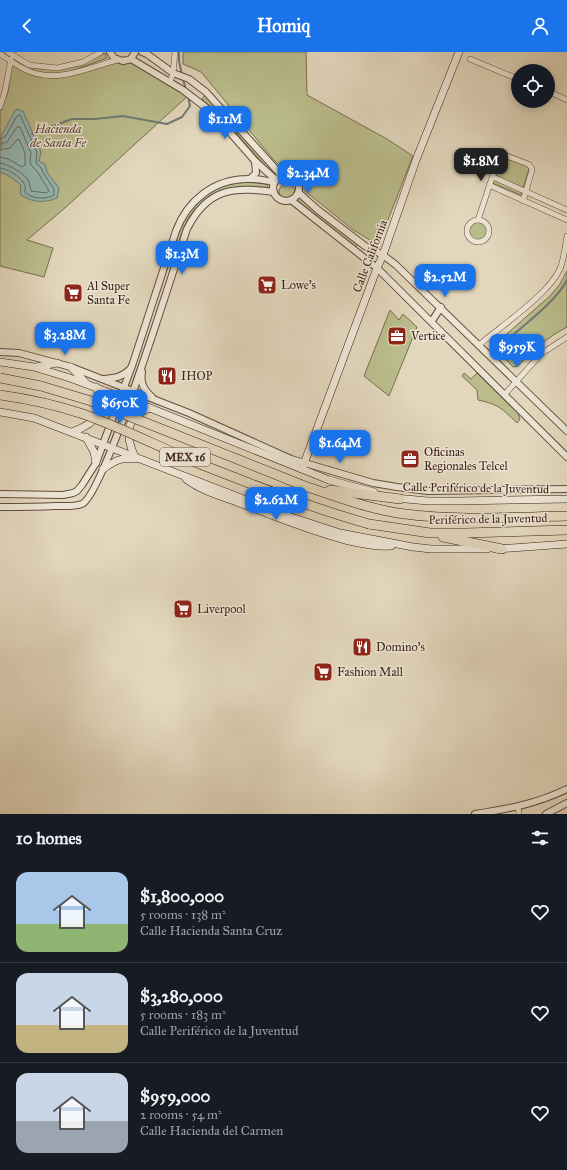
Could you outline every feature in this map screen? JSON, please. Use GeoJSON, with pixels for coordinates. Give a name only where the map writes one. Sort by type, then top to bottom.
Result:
{"type":"FeatureCollection","features":[{"type":"Feature","properties":{"kind":"highway","name":"Periférico de la Juventud"},"geometry":{"type":"LineString","coordinates":[[0,378],[42,386],[91,401],[309,488],[367,506],[403,514],[440,518],[567,516]]}},
{"type":"Feature","properties":{"kind":"highway","name":"Periférico de la Juventud"},"geometry":{"type":"LineString","coordinates":[[0,394],[32,400],[82,414],[138,436],[199,464],[322,510],[369,524],[430,533],[567,530]]}},
{"type":"Feature","properties":{"kind":"highway"},"geometry":{"type":"LineString","coordinates":[[309,488],[400,499]]}},
{"type":"Feature","properties":{"kind":"highway"},"geometry":{"type":"LineString","coordinates":[[430,533],[456,540],[502,548]]}},
{"type":"Feature","properties":{"kind":"main road","name":"Calle California"},"geometry":{"type":"LineString","coordinates":[[304,466],[383,255],[416,160],[459,52]]}},
{"type":"Feature","properties":{"kind":"main road","name":"Calle Periférico de la Juventud"},"geometry":{"type":"LineString","coordinates":[[0,362],[34,367],[88,384],[304,466],[329,480],[400,499],[458,501],[567,499]]}},
{"type":"Feature","properties":{"kind":"main road"},"geometry":{"type":"LineString","coordinates":[[34,367],[57,363]]}},
{"type":"Feature","properties":{"kind":"main road"},"geometry":{"type":"LineString","coordinates":[[71,367],[88,384]]}},
{"type":"Feature","properties":{"kind":"main road"},"geometry":{"type":"LineString","coordinates":[[72,432],[88,426],[98,415],[101,408],[101,401],[100,393],[96,387]]}},
{"type":"Feature","properties":{"kind":"main road"},"geometry":{"type":"LineString","coordinates":[[135,457],[129,444],[128,437],[130,424],[138,414],[150,408]]}},
{"type":"Feature","properties":{"kind":"main road"},"geometry":{"type":"LineString","coordinates":[[0,412],[34,418],[285,515],[340,533],[402,546],[431,549],[502,548],[567,544]]}},
{"type":"Feature","properties":{"kind":"main road"},"geometry":{"type":"LineString","coordinates":[[86,437],[94,452],[96,462]]}},
{"type":"Feature","properties":{"kind":"main road"},"geometry":{"type":"LineString","coordinates":[[103,469],[122,458],[147,461]]}},
{"type":"Feature","properties":{"kind":"street"},"geometry":{"type":"LineString","coordinates":[[10,53],[29,65],[56,68],[83,62],[101,52]]}},
{"type":"Feature","properties":{"kind":"street"},"geometry":{"type":"LineString","coordinates":[[110,52],[117,60]]}},
{"type":"Feature","properties":{"kind":"street"},"geometry":{"type":"LineString","coordinates":[[0,54],[25,70],[43,75],[57,76],[70,74],[117,60],[123,61],[131,58],[135,52]]}},
{"type":"Feature","properties":{"kind":"street"},"geometry":{"type":"LineString","coordinates":[[142,52],[173,73],[189,79],[206,92],[282,176]]}},
{"type":"Feature","properties":{"kind":"street"},"geometry":{"type":"LineString","coordinates":[[170,82],[173,73],[175,52]]}},
{"type":"Feature","properties":{"kind":"street"},"geometry":{"type":"LineString","coordinates":[[0,107],[6,91],[10,53]]}},
{"type":"Feature","properties":{"kind":"street"},"geometry":{"type":"LineString","coordinates":[[131,58],[170,82],[213,113],[255,161],[276,181]]}},
{"type":"Feature","properties":{"kind":"street"},"geometry":{"type":"LineString","coordinates":[[470,59],[511,76]]}},
{"type":"Feature","properties":{"kind":"street"},"geometry":{"type":"LineString","coordinates":[[190,96],[198,85]]}},
{"type":"Feature","properties":{"kind":"street"},"geometry":{"type":"LineString","coordinates":[[555,94],[567,100]]}},
{"type":"Feature","properties":{"kind":"street"},"geometry":{"type":"LineString","coordinates":[[478,220],[486,224],[489,232],[488,237],[485,240],[476,242],[469,237],[468,228],[470,224],[478,220],[489,185],[502,154],[528,164],[532,170],[523,201]]}},
{"type":"Feature","properties":{"kind":"street"},"geometry":{"type":"LineString","coordinates":[[250,179],[256,173],[255,161]]}},
{"type":"Feature","properties":{"kind":"street"},"geometry":{"type":"LineString","coordinates":[[282,176],[290,176],[297,180],[300,188],[299,193],[291,200],[287,201],[278,199],[274,192],[276,181],[282,176]]}},
{"type":"Feature","properties":{"kind":"street"},"geometry":{"type":"LineString","coordinates":[[493,176],[567,210]]}},
{"type":"Feature","properties":{"kind":"street"},"geometry":{"type":"LineString","coordinates":[[0,494],[63,495],[73,493],[82,486],[96,462],[132,368],[171,247],[182,217],[187,209],[203,193],[223,183],[234,180],[250,179],[276,181]]}},
{"type":"Feature","properties":{"kind":"street"},"geometry":{"type":"LineString","coordinates":[[489,185],[567,220]]}},
{"type":"Feature","properties":{"kind":"street"},"geometry":{"type":"LineString","coordinates":[[0,507],[70,506],[82,504],[89,497],[103,469],[133,391],[180,249],[193,217],[213,198],[227,191],[241,188],[274,192]]}},
{"type":"Feature","properties":{"kind":"street"},"geometry":{"type":"LineString","coordinates":[[299,193],[318,210],[365,246],[383,255],[396,265],[441,307],[567,431]]}},
{"type":"Feature","properties":{"kind":"street"},"geometry":{"type":"LineString","coordinates":[[291,200],[377,268],[432,321],[567,457]]}},
{"type":"Feature","properties":{"kind":"street"},"geometry":{"type":"LineString","coordinates":[[479,345],[534,300],[550,283],[560,269],[567,236]]}},
{"type":"Feature","properties":{"kind":"street"},"geometry":{"type":"LineString","coordinates":[[171,247],[180,249]]}},
{"type":"Feature","properties":{"kind":"street"},"geometry":{"type":"LineString","coordinates":[[432,321],[441,307]]}},
{"type":"Feature","properties":{"kind":"street"},"geometry":{"type":"LineString","coordinates":[[142,336],[151,339]]}},
{"type":"Feature","properties":{"kind":"street"},"geometry":{"type":"LineString","coordinates":[[505,394],[541,354],[567,337]]}},
{"type":"Feature","properties":{"kind":"street"},"geometry":{"type":"LineString","coordinates":[[0,352],[19,353],[71,367],[203,419],[304,466],[416,490],[455,491],[567,489]]}},
{"type":"Feature","properties":{"kind":"street"},"geometry":{"type":"LineString","coordinates":[[142,365],[141,376],[144,390],[154,400]]}},
{"type":"Feature","properties":{"kind":"street"},"geometry":{"type":"LineString","coordinates":[[101,379],[119,377],[126,374],[132,368]]}},
{"type":"Feature","properties":{"kind":"street"},"geometry":{"type":"LineString","coordinates":[[475,814],[507,812],[567,789]]}},
{"type":"Feature","properties":{"kind":"street"},"geometry":{"type":"LineString","coordinates":[[546,814],[567,803]]}},
{"type":"Feature","properties":{"kind":"street"},"geometry":{"type":"LineString","coordinates":[[518,807],[519,814]]}},
{"type":"Feature","properties":{"kind":"green space"},"geometry":{"type":"Polygon","coordinates":[[[183,52],[306,52],[307,95],[387,139],[413,156],[378,245],[352,229],[305,191],[273,159],[201,72],[183,64],[183,52]]]}},
{"type":"Feature","properties":{"kind":"green space"},"geometry":{"type":"Polygon","coordinates":[[[105,53],[107,58],[66,73],[48,75],[26,68],[27,66],[46,68],[67,66],[87,61],[105,53]]]}},
{"type":"Feature","properties":{"kind":"green space","name":"Hacienda de Santa Fe"},"geometry":{"type":"Polygon","coordinates":[[[128,60],[191,93],[66,207],[27,240],[53,248],[44,277],[0,266],[0,110],[8,92],[11,62],[43,77],[58,78],[128,60]]]}},
{"type":"Feature","properties":{"kind":"green space"},"geometry":{"type":"Polygon","coordinates":[[[206,94],[276,173],[273,175],[223,118],[202,99],[206,94]]]}},
{"type":"Feature","properties":{"kind":"green space"},"geometry":{"type":"Polygon","coordinates":[[[504,158],[528,166],[529,169],[521,195],[492,183],[502,159],[504,158]]]}},
{"type":"Feature","properties":{"kind":"green space"},"geometry":{"type":"Polygon","coordinates":[[[247,182],[266,184],[268,186],[267,188],[246,186],[236,187],[216,193],[199,205],[190,216],[178,244],[174,243],[189,211],[208,193],[225,185],[247,182]]]}},
{"type":"Feature","properties":{"kind":"green space"},"geometry":{"type":"Polygon","coordinates":[[[287,184],[294,189],[295,192],[290,199],[287,200],[280,195],[279,192],[284,185],[287,184]]]}},
{"type":"Feature","properties":{"kind":"green space"},"geometry":{"type":"Polygon","coordinates":[[[298,195],[358,244],[355,248],[294,201],[298,195]]]}},
{"type":"Feature","properties":{"kind":"green space"},"geometry":{"type":"Polygon","coordinates":[[[474,222],[482,222],[487,227],[485,238],[482,240],[474,240],[469,235],[469,227],[474,222]]]}},
{"type":"Feature","properties":{"kind":"green space"},"geometry":{"type":"Polygon","coordinates":[[[567,271],[567,327],[541,344],[518,366],[513,367],[493,346],[550,296],[560,284],[567,271]]]}},
{"type":"Feature","properties":{"kind":"green space"},"geometry":{"type":"Polygon","coordinates":[[[390,310],[399,320],[403,314],[417,327],[389,396],[364,376],[390,310]]]}},
{"type":"Feature","properties":{"kind":"green space"},"geometry":{"type":"Polygon","coordinates":[[[464,373],[471,379],[477,373],[518,413],[520,419],[517,423],[500,408],[478,400],[477,390],[462,376],[464,373]]]}},
{"type":"Feature","properties":{"kind":"water"},"geometry":{"type":"Polygon","coordinates":[[[16,109],[23,111],[41,152],[39,161],[45,164],[47,172],[59,188],[57,198],[48,201],[33,201],[24,197],[20,194],[21,185],[9,176],[0,172],[0,149],[2,146],[1,136],[16,109]]]}},
{"type":"Feature","properties":{"kind":"waterway"},"geometry":{"type":"LineString","coordinates":[[179,52],[182,75]]}},
{"type":"Feature","properties":{"kind":"waterway"},"geometry":{"type":"LineString","coordinates":[[183,79],[186,90]]}},
{"type":"Feature","properties":{"kind":"waterway"},"geometry":{"type":"LineString","coordinates":[[32,134],[72,119],[95,119],[123,116],[167,124],[182,117],[190,106],[188,96]]}},
{"type":"Feature","properties":{"kind":"waterway"},"geometry":{"type":"LineString","coordinates":[[502,355],[505,352],[500,346],[546,306],[555,297],[567,280]]}},
{"type":"Feature","properties":{"kind":"place","name":"Lowe's"},"geometry":{"type":"Point","coordinates":[267,285]}},
{"type":"Feature","properties":{"kind":"place","name":"Al Super Santa Fe"},"geometry":{"type":"Point","coordinates":[73,293]}},
{"type":"Feature","properties":{"kind":"place","name":"Vertice"},"geometry":{"type":"Point","coordinates":[397,336]}},
{"type":"Feature","properties":{"kind":"place","name":"IHOP"},"geometry":{"type":"Point","coordinates":[167,376]}},
{"type":"Feature","properties":{"kind":"place","name":"Oficinas Regionales Telcel"},"geometry":{"type":"Point","coordinates":[410,459]}},
{"type":"Feature","properties":{"kind":"place","name":"Liverpool"},"geometry":{"type":"Point","coordinates":[183,609]}},
{"type":"Feature","properties":{"kind":"place","name":"Domino's"},"geometry":{"type":"Point","coordinates":[362,647]}},
{"type":"Feature","properties":{"kind":"place","name":"Fashion Mall"},"geometry":{"type":"Point","coordinates":[323,672]}}]}
